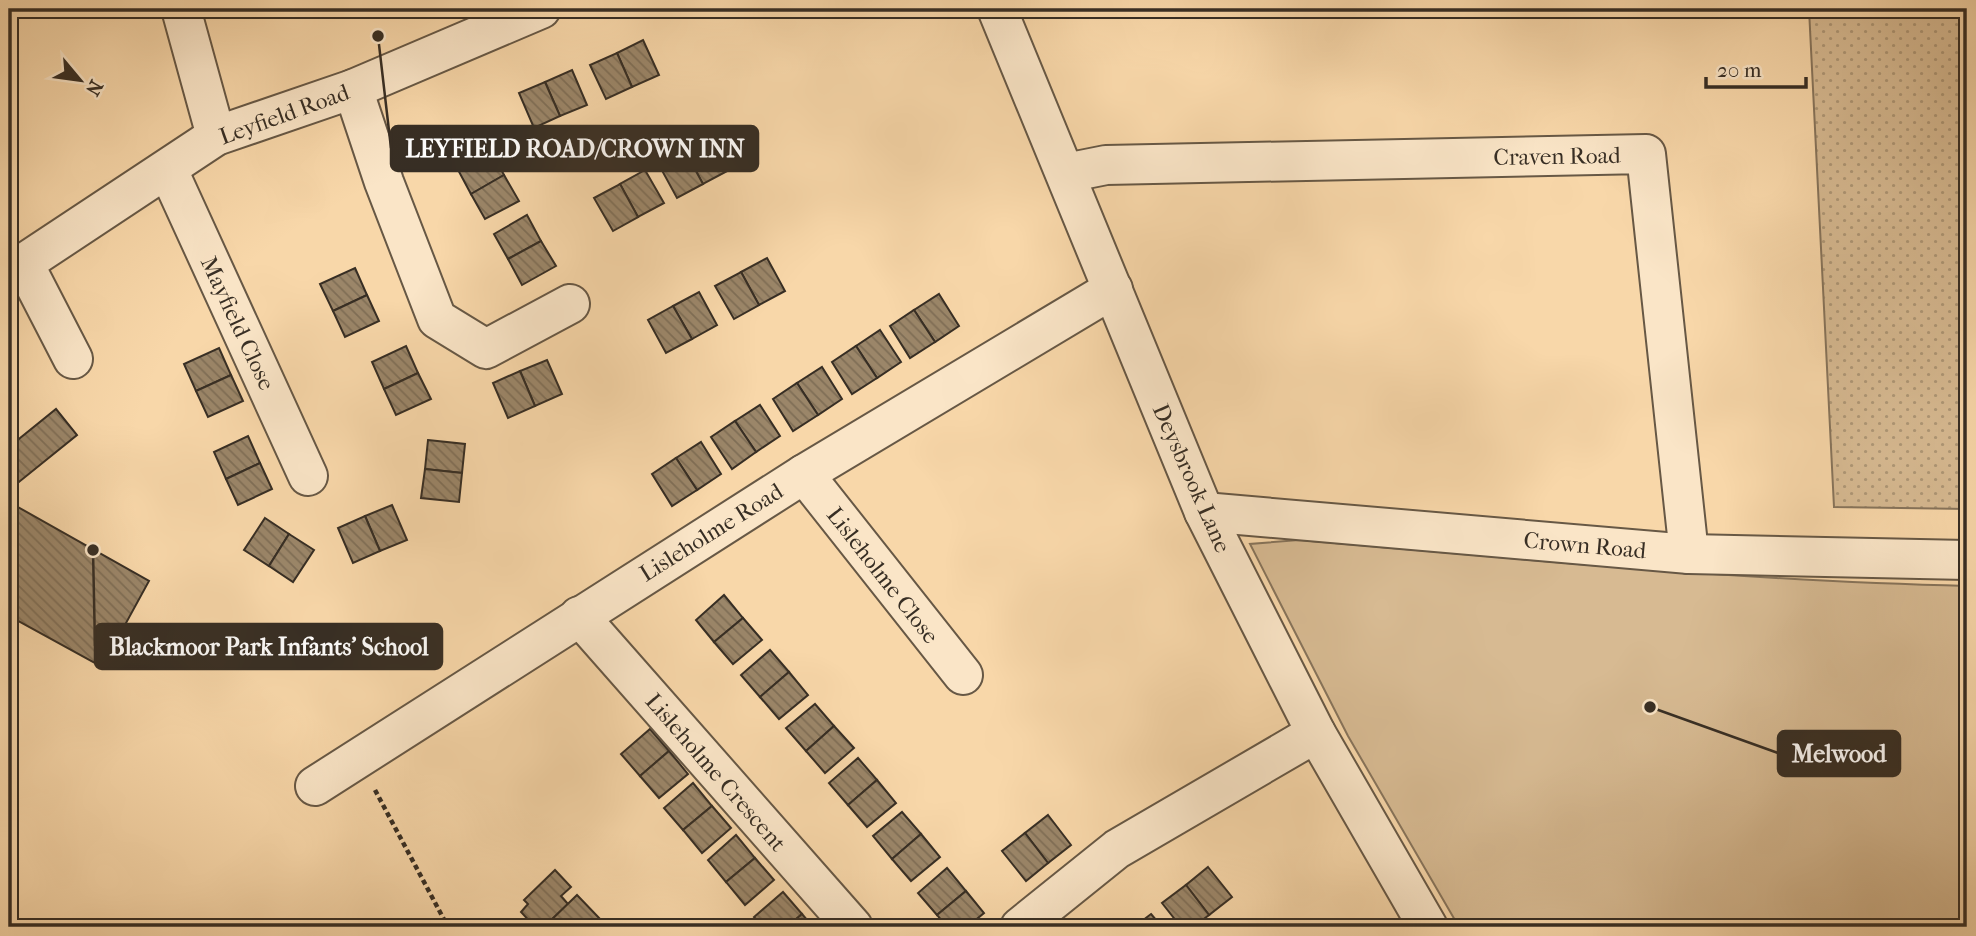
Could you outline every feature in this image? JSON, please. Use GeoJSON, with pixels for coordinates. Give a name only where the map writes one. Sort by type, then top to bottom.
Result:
{"type":"FeatureCollection","features":[{"type":"Feature","properties":{"kind":"street"},"geometry":{"type":"LineString","coordinates":[[181,9],[216,136]]}},
{"type":"Feature","properties":{"kind":"street","name":"Leyfield Road"},"geometry":{"type":"LineString","coordinates":[[16,268],[216,136],[353,89],[474,22],[541,9]]}},
{"type":"Feature","properties":{"kind":"street","name":"Deysbrook Lane"},"geometry":{"type":"LineString","coordinates":[[997,9],[1203,512],[1316,733],[1429,927]]}},
{"type":"Feature","properties":{"kind":"street"},"geometry":{"type":"LineString","coordinates":[[353,89],[384,181],[437,319],[486,349],[570,304]]}},
{"type":"Feature","properties":{"kind":"street","name":"Craven Road"},"geometry":{"type":"LineString","coordinates":[[1066,173],[1106,165],[1646,154],[1689,554]]}},
{"type":"Feature","properties":{"kind":"street","name":"Mayfield Close"},"geometry":{"type":"LineString","coordinates":[[168,170],[308,476]]}},
{"type":"Feature","properties":{"kind":"street"},"geometry":{"type":"LineString","coordinates":[[16,268],[73,359]]}},
{"type":"Feature","properties":{"kind":"street","name":"Lisleholme Road"},"geometry":{"type":"LineString","coordinates":[[315,786],[804,474],[1113,289]]}},
{"type":"Feature","properties":{"kind":"street","name":"Lisleholme Close"},"geometry":{"type":"LineString","coordinates":[[804,474],[963,675]]}},
{"type":"Feature","properties":{"kind":"street","name":"Crown Road"},"geometry":{"type":"LineString","coordinates":[[1203,512],[1689,554],[1967,560]]}},
{"type":"Feature","properties":{"kind":"street","name":"Lisleholme Crescent"},"geometry":{"type":"LineString","coordinates":[[579,616],[853,927]]}},
{"type":"Feature","properties":{"kind":"street"},"geometry":{"type":"LineString","coordinates":[[1020,927],[1117,849],[1316,733]]}},
{"type":"Feature","properties":{"kind":"path"},"geometry":{"type":"LineString","coordinates":[[358,758],[448,927]]}},
{"type":"Feature","properties":{"kind":"shaded area"},"geometry":{"type":"Polygon","coordinates":[[[1809,9],[1967,9],[1967,509],[1834,507],[1809,9]]]}},
{"type":"Feature","properties":{"kind":"shaded area"},"geometry":{"type":"Polygon","coordinates":[[[1299,540],[1716,574],[1967,586],[1967,927],[1459,927],[1348,736],[1250,544],[1299,540]]]}},
{"type":"Feature","properties":{"kind":"building"},"geometry":{"type":"Polygon","coordinates":[[[643,40],[659,75],[632,87],[617,53],[643,40]]]}},
{"type":"Feature","properties":{"kind":"building"},"geometry":{"type":"Polygon","coordinates":[[[617,53],[632,87],[606,99],[590,65],[617,53]]]}},
{"type":"Feature","properties":{"kind":"building"},"geometry":{"type":"Polygon","coordinates":[[[572,70],[587,105],[560,116],[545,82],[572,70]]]}},
{"type":"Feature","properties":{"kind":"building"},"geometry":{"type":"Polygon","coordinates":[[[545,82],[560,116],[534,128],[519,93],[545,82]]]}},
{"type":"Feature","properties":{"kind":"building"},"geometry":{"type":"Polygon","coordinates":[[[710,137],[729,170],[703,184],[685,151],[710,137]]]}},
{"type":"Feature","properties":{"kind":"building"},"geometry":{"type":"Polygon","coordinates":[[[491,150],[504,175],[471,194],[457,168],[491,150]]]}},
{"type":"Feature","properties":{"kind":"building"},"geometry":{"type":"Polygon","coordinates":[[[685,151],[703,184],[677,198],[659,165],[685,151]]]}},
{"type":"Feature","properties":{"kind":"building"},"geometry":{"type":"Polygon","coordinates":[[[645,170],[664,203],[638,217],[620,184],[645,170]]]}},
{"type":"Feature","properties":{"kind":"building"},"geometry":{"type":"Polygon","coordinates":[[[504,175],[519,201],[485,219],[471,194],[504,175]]]}},
{"type":"Feature","properties":{"kind":"building"},"geometry":{"type":"Polygon","coordinates":[[[620,184],[638,217],[613,231],[594,198],[620,184]]]}},
{"type":"Feature","properties":{"kind":"building"},"geometry":{"type":"Polygon","coordinates":[[[527,215],[541,241],[508,259],[494,234],[527,215]]]}},
{"type":"Feature","properties":{"kind":"building"},"geometry":{"type":"Polygon","coordinates":[[[541,241],[556,266],[522,285],[508,259],[541,241]]]}},
{"type":"Feature","properties":{"kind":"building"},"geometry":{"type":"Polygon","coordinates":[[[767,258],[785,291],[759,305],[741,272],[767,258]]]}},
{"type":"Feature","properties":{"kind":"building"},"geometry":{"type":"Polygon","coordinates":[[[355,268],[367,295],[333,311],[320,284],[355,268]]]}},
{"type":"Feature","properties":{"kind":"building"},"geometry":{"type":"Polygon","coordinates":[[[741,272],[759,305],[734,319],[715,286],[741,272]]]}},
{"type":"Feature","properties":{"kind":"building"},"geometry":{"type":"Polygon","coordinates":[[[699,292],[717,325],[692,339],[673,306],[699,292]]]}},
{"type":"Feature","properties":{"kind":"building"},"geometry":{"type":"Polygon","coordinates":[[[939,294],[959,326],[935,342],[914,310],[939,294]]]}},
{"type":"Feature","properties":{"kind":"building"},"geometry":{"type":"Polygon","coordinates":[[[367,295],[379,321],[345,337],[333,311],[367,295]]]}},
{"type":"Feature","properties":{"kind":"building"},"geometry":{"type":"Polygon","coordinates":[[[673,306],[692,339],[666,353],[648,320],[673,306]]]}},
{"type":"Feature","properties":{"kind":"building"},"geometry":{"type":"Polygon","coordinates":[[[914,310],[935,342],[910,358],[890,326],[914,310]]]}},
{"type":"Feature","properties":{"kind":"building"},"geometry":{"type":"Polygon","coordinates":[[[880,330],[901,362],[877,378],[856,346],[880,330]]]}},
{"type":"Feature","properties":{"kind":"building"},"geometry":{"type":"Polygon","coordinates":[[[406,346],[418,373],[384,389],[372,362],[406,346]]]}},
{"type":"Feature","properties":{"kind":"building"},"geometry":{"type":"Polygon","coordinates":[[[856,346],[877,378],[852,394],[832,362],[856,346]]]}},
{"type":"Feature","properties":{"kind":"building"},"geometry":{"type":"Polygon","coordinates":[[[219,348],[231,375],[196,391],[184,364],[219,348]]]}},
{"type":"Feature","properties":{"kind":"building"},"geometry":{"type":"Polygon","coordinates":[[[547,360],[562,394],[535,406],[520,371],[547,360]]]}},
{"type":"Feature","properties":{"kind":"building"},"geometry":{"type":"Polygon","coordinates":[[[822,367],[842,399],[818,415],[797,383],[822,367]]]}},
{"type":"Feature","properties":{"kind":"building"},"geometry":{"type":"Polygon","coordinates":[[[520,371],[535,406],[508,418],[493,383],[520,371]]]}},
{"type":"Feature","properties":{"kind":"building"},"geometry":{"type":"Polygon","coordinates":[[[418,373],[431,399],[396,415],[384,389],[418,373]]]}},
{"type":"Feature","properties":{"kind":"building"},"geometry":{"type":"Polygon","coordinates":[[[231,375],[243,401],[208,417],[196,391],[231,375]]]}},
{"type":"Feature","properties":{"kind":"building"},"geometry":{"type":"Polygon","coordinates":[[[797,383],[818,415],[793,431],[773,399],[797,383]]]}},
{"type":"Feature","properties":{"kind":"building"},"geometry":{"type":"Polygon","coordinates":[[[760,405],[780,436],[756,452],[735,421],[760,405]]]}},
{"type":"Feature","properties":{"kind":"building"},"geometry":{"type":"Polygon","coordinates":[[[56,409],[77,435],[9,490],[9,447],[56,409]]]}},
{"type":"Feature","properties":{"kind":"building"},"geometry":{"type":"Polygon","coordinates":[[[735,421],[756,452],[732,469],[711,437],[735,421]]]}},
{"type":"Feature","properties":{"kind":"building"},"geometry":{"type":"Polygon","coordinates":[[[248,436],[260,463],[226,479],[214,452],[248,436]]]}},
{"type":"Feature","properties":{"kind":"building"},"geometry":{"type":"Polygon","coordinates":[[[428,440],[465,444],[462,473],[425,469],[428,440]]]}},
{"type":"Feature","properties":{"kind":"building"},"geometry":{"type":"Polygon","coordinates":[[[701,442],[721,474],[697,490],[676,458],[701,442]]]}},
{"type":"Feature","properties":{"kind":"building"},"geometry":{"type":"Polygon","coordinates":[[[676,458],[697,490],[672,506],[652,474],[676,458]]]}},
{"type":"Feature","properties":{"kind":"building"},"geometry":{"type":"Polygon","coordinates":[[[260,463],[272,489],[238,505],[226,479],[260,463]]]}},
{"type":"Feature","properties":{"kind":"building"},"geometry":{"type":"Polygon","coordinates":[[[425,469],[462,473],[459,502],[421,498],[425,469]]]}},
{"type":"Feature","properties":{"kind":"building"},"geometry":{"type":"Polygon","coordinates":[[[9,502],[149,581],[102,667],[9,616],[9,502]]]}},
{"type":"Feature","properties":{"kind":"building"},"geometry":{"type":"Polygon","coordinates":[[[392,505],[407,540],[380,551],[365,516],[392,505]]]}},
{"type":"Feature","properties":{"kind":"building"},"geometry":{"type":"Polygon","coordinates":[[[365,516],[380,551],[353,563],[338,528],[365,516]]]}},
{"type":"Feature","properties":{"kind":"building"},"geometry":{"type":"Polygon","coordinates":[[[265,518],[289,534],[269,566],[244,550],[265,518]]]}},
{"type":"Feature","properties":{"kind":"building"},"geometry":{"type":"Polygon","coordinates":[[[289,534],[314,550],[293,582],[269,566],[289,534]]]}},
{"type":"Feature","properties":{"kind":"building"},"geometry":{"type":"Polygon","coordinates":[[[724,595],[743,618],[714,642],[696,620],[724,595]]]}},
{"type":"Feature","properties":{"kind":"building"},"geometry":{"type":"Polygon","coordinates":[[[743,618],[762,640],[733,664],[714,642],[743,618]]]}},
{"type":"Feature","properties":{"kind":"building"},"geometry":{"type":"Polygon","coordinates":[[[770,650],[789,672],[760,697],[741,675],[770,650]]]}},
{"type":"Feature","properties":{"kind":"building"},"geometry":{"type":"Polygon","coordinates":[[[789,672],[808,695],[779,719],[760,697],[789,672]]]}},
{"type":"Feature","properties":{"kind":"building"},"geometry":{"type":"Polygon","coordinates":[[[815,704],[834,726],[806,751],[786,728],[815,704]]]}},
{"type":"Feature","properties":{"kind":"building"},"geometry":{"type":"Polygon","coordinates":[[[834,726],[854,748],[825,773],[806,751],[834,726]]]}},
{"type":"Feature","properties":{"kind":"building"},"geometry":{"type":"Polygon","coordinates":[[[650,729],[669,751],[640,776],[621,754],[650,729]]]}},
{"type":"Feature","properties":{"kind":"building"},"geometry":{"type":"Polygon","coordinates":[[[669,751],[688,774],[659,798],[640,776],[669,751]]]}},
{"type":"Feature","properties":{"kind":"building"},"geometry":{"type":"Polygon","coordinates":[[[858,758],[877,780],[848,805],[829,783],[858,758]]]}},
{"type":"Feature","properties":{"kind":"building"},"geometry":{"type":"Polygon","coordinates":[[[877,780],[896,803],[867,827],[848,805],[877,780]]]}},
{"type":"Feature","properties":{"kind":"building"},"geometry":{"type":"Polygon","coordinates":[[[693,783],[712,806],[683,830],[664,808],[693,783]]]}},
{"type":"Feature","properties":{"kind":"building"},"geometry":{"type":"Polygon","coordinates":[[[712,806],[731,828],[702,853],[683,830],[712,806]]]}},
{"type":"Feature","properties":{"kind":"building"},"geometry":{"type":"Polygon","coordinates":[[[902,812],[921,834],[892,859],[873,836],[902,812]]]}},
{"type":"Feature","properties":{"kind":"building"},"geometry":{"type":"Polygon","coordinates":[[[1048,815],[1071,845],[1048,863],[1025,833],[1048,815]]]}},
{"type":"Feature","properties":{"kind":"building"},"geometry":{"type":"Polygon","coordinates":[[[1025,833],[1048,863],[1026,881],[1002,851],[1025,833]]]}},
{"type":"Feature","properties":{"kind":"building"},"geometry":{"type":"Polygon","coordinates":[[[921,834],[940,857],[911,881],[892,859],[921,834]]]}},
{"type":"Feature","properties":{"kind":"building"},"geometry":{"type":"Polygon","coordinates":[[[736,835],[755,858],[726,882],[708,860],[736,835]]]}},
{"type":"Feature","properties":{"kind":"building"},"geometry":{"type":"Polygon","coordinates":[[[755,858],[774,880],[745,905],[726,882],[755,858]]]}},
{"type":"Feature","properties":{"kind":"building"},"geometry":{"type":"Polygon","coordinates":[[[1208,867],[1232,897],[1209,915],[1186,885],[1208,867]]]}},
{"type":"Feature","properties":{"kind":"building"},"geometry":{"type":"Polygon","coordinates":[[[947,868],[966,891],[937,915],[918,893],[947,868]]]}},
{"type":"Feature","properties":{"kind":"building"},"geometry":{"type":"Polygon","coordinates":[[[555,870],[571,887],[561,896],[568,904],[544,927],[535,927],[521,912],[528,904],[524,900],[555,870]]]}},
{"type":"Feature","properties":{"kind":"building"},"geometry":{"type":"Polygon","coordinates":[[[1186,885],[1209,915],[1193,927],[1181,927],[1162,903],[1186,885]]]}},
{"type":"Feature","properties":{"kind":"building"},"geometry":{"type":"Polygon","coordinates":[[[966,891],[984,913],[967,927],[947,927],[937,915],[966,891]]]}},
{"type":"Feature","properties":{"kind":"building"},"geometry":{"type":"Polygon","coordinates":[[[783,892],[802,914],[787,927],[763,927],[754,917],[783,892]]]}},
{"type":"Feature","properties":{"kind":"building"},"geometry":{"type":"Polygon","coordinates":[[[577,895],[601,920],[593,927],[544,927],[577,895]]]}},
{"type":"Feature","properties":{"kind":"building"},"geometry":{"type":"Polygon","coordinates":[[[802,914],[813,927],[787,927],[802,914]]]}},
{"type":"Feature","properties":{"kind":"building"},"geometry":{"type":"Polygon","coordinates":[[[1151,914],[1162,927],[1134,927],[1151,914]]]}},
{"type":"Feature","properties":{"kind":"place","name":"LEYFIELD ROAD/CROWN INN"},"geometry":{"type":"Point","coordinates":[378,36]}},
{"type":"Feature","properties":{"kind":"place","name":"Blackmoor Park Infants' School"},"geometry":{"type":"Point","coordinates":[93,550]}},
{"type":"Feature","properties":{"kind":"place","name":"Melwood"},"geometry":{"type":"Point","coordinates":[1650,707]}}]}
